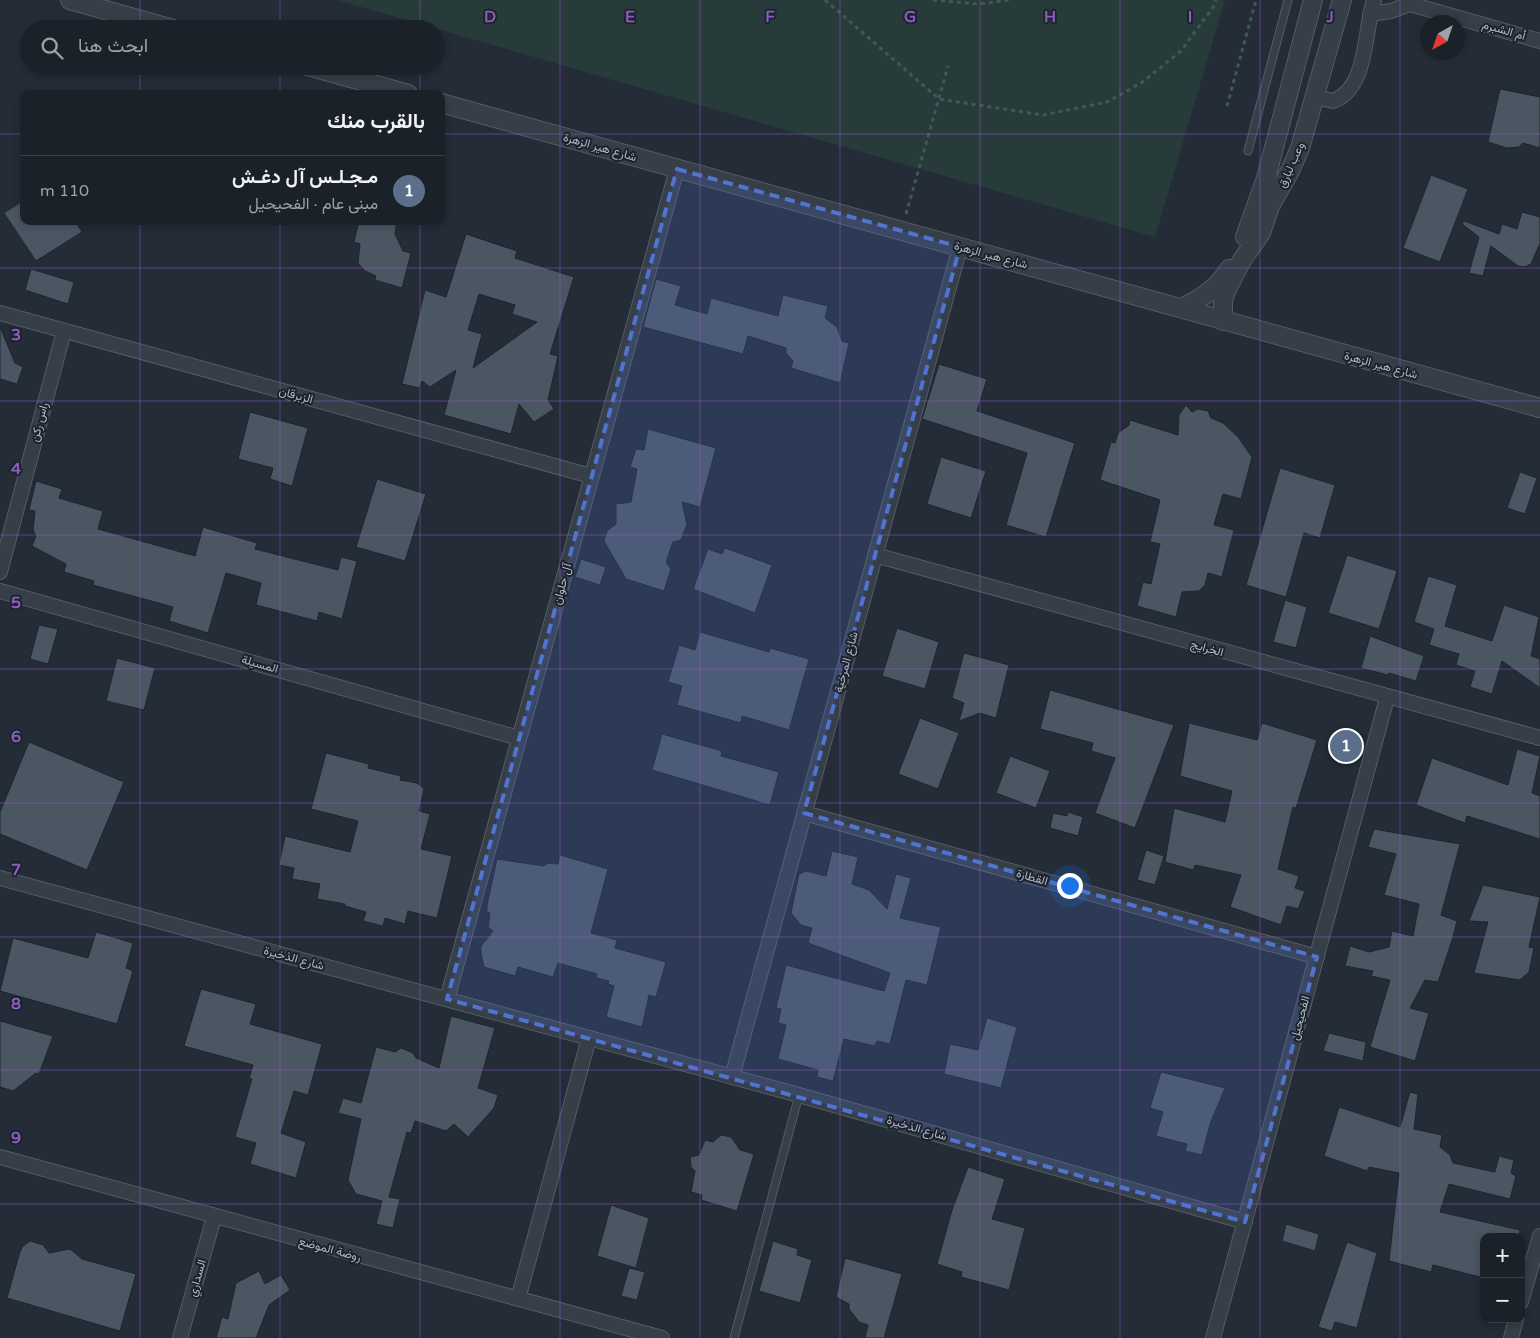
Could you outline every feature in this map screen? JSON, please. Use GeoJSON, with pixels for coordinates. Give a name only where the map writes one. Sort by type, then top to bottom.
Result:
{"type":"FeatureCollection","features":[{"type":"Feature","properties":{"kind":"street"},"geometry":{"type":"LineString","coordinates":[[70,0],[141,20]]}},
{"type":"Feature","properties":{"kind":"street","name":"وعب لبارق"},"geometry":{"type":"LineString","coordinates":[[1182,308],[1200,300],[1226,275],[1251,226],[1266,178],[1313,0]]}},
{"type":"Feature","properties":{"kind":"street","name":"وعب لبارق"},"geometry":{"type":"LineString","coordinates":[[1224,321],[1223,300],[1228,287],[1242,260],[1260,233],[1270,206],[1290,171],[1315,97],[1342,0]]}},
{"type":"Feature","properties":{"kind":"street"},"geometry":{"type":"LineString","coordinates":[[1315,97],[1333,102],[1348,94],[1360,69],[1372,7],[1391,11],[1409,2]]}},
{"type":"Feature","properties":{"kind":"street","name":"أم الشبرم"},"geometry":{"type":"LineString","coordinates":[[1409,2],[1540,41]]}},
{"type":"Feature","properties":{"kind":"street"},"geometry":{"type":"LineString","coordinates":[[340,75],[394,90]]}},
{"type":"Feature","properties":{"kind":"street","name":"شارع هير الزهرة"},"geometry":{"type":"LineString","coordinates":[[445,104],[1540,408]]}},
{"type":"Feature","properties":{"kind":"street","name":"آل حلوان"},"geometry":{"type":"LineString","coordinates":[[447,999],[591,476],[678,169]]}},
{"type":"Feature","properties":{"kind":"street","name":"شارع المرخية"},"geometry":{"type":"LineString","coordinates":[[732,1077],[960,247]]}},
{"type":"Feature","properties":{"kind":"street","name":"الزبرقان"},"geometry":{"type":"LineString","coordinates":[[0,313],[591,476]]}},
{"type":"Feature","properties":{"kind":"street","name":"راس ركن"},"geometry":{"type":"LineString","coordinates":[[0,572],[64,331]]}},
{"type":"Feature","properties":{"kind":"street","name":"الخرايج"},"geometry":{"type":"LineString","coordinates":[[875,555],[1387,698],[1540,738]]}},
{"type":"Feature","properties":{"kind":"street","name":"المسيلة"},"geometry":{"type":"LineString","coordinates":[[0,591],[519,738]]}},
{"type":"Feature","properties":{"kind":"street","name":"الفحيحيل"},"geometry":{"type":"LineString","coordinates":[[1213,1338],[1387,698]]}},
{"type":"Feature","properties":{"kind":"street","name":"القطارة"},"geometry":{"type":"LineString","coordinates":[[804,813],[1317,957]]}},
{"type":"Feature","properties":{"kind":"street","name":"شارع الذخيرة"},"geometry":{"type":"LineString","coordinates":[[0,878],[799,1095],[1245,1222]]}},
{"type":"Feature","properties":{"kind":"street"},"geometry":{"type":"LineString","coordinates":[[518,1300],[589,1038]]}},
{"type":"Feature","properties":{"kind":"street","name":"روضة الموضع"},"geometry":{"type":"LineString","coordinates":[[0,1157],[662,1338]]}},
{"type":"Feature","properties":{"kind":"street","name":"السداري"},"geometry":{"type":"LineString","coordinates":[[180,1338],[214,1217]]}},
{"type":"Feature","properties":{"kind":"street"},"geometry":{"type":"LineString","coordinates":[[1525,1288],[1540,1236]]}},
{"type":"Feature","properties":{"kind":"street"},"geometry":{"type":"LineString","coordinates":[[1511,1338],[1515,1323]]}},
{"type":"Feature","properties":{"kind":"lane"},"geometry":{"type":"LineString","coordinates":[[1248,150],[1288,0]]}},
{"type":"Feature","properties":{"kind":"lane"},"geometry":{"type":"LineString","coordinates":[[734,1338],[799,1095]]}},
{"type":"Feature","properties":{"kind":"path"},"geometry":{"type":"LineString","coordinates":[[826,0],[939,100],[1043,115],[1108,102],[1141,83],[1181,51],[1214,6],[1216,0]]}},
{"type":"Feature","properties":{"kind":"path"},"geometry":{"type":"LineString","coordinates":[[933,0],[979,4],[1010,0]]}},
{"type":"Feature","properties":{"kind":"path"},"geometry":{"type":"LineString","coordinates":[[1227,106],[1256,0]]}},
{"type":"Feature","properties":{"kind":"path"},"geometry":{"type":"LineString","coordinates":[[902,231],[948,66]]}},
{"type":"Feature","properties":{"kind":"highlighted area"},"geometry":{"type":"Polygon","coordinates":[[[677,169],[960,247],[804,813],[1317,957],[1245,1222],[447,999],[677,169]]]}},
{"type":"Feature","properties":{"kind":"shaded area"},"geometry":{"type":"Polygon","coordinates":[[[337,0],[1225,0],[1155,237],[445,31],[445,20],[406,20],[337,0]]]}},
{"type":"Feature","properties":{"kind":"building"},"geometry":{"type":"Polygon","coordinates":[[[1500,89],[1540,97],[1540,148],[1523,143],[1519,147],[1507,148],[1488,142],[1500,89]]]}},
{"type":"Feature","properties":{"kind":"building"},"geometry":{"type":"Polygon","coordinates":[[[1431,175],[1468,189],[1440,262],[1403,248],[1431,175]]]}},
{"type":"Feature","properties":{"kind":"building"},"geometry":{"type":"Polygon","coordinates":[[[20,203],[20,225],[78,225],[82,232],[36,261],[4,213],[20,203]]]}},
{"type":"Feature","properties":{"kind":"building"},"geometry":{"type":"Polygon","coordinates":[[[1522,212],[1540,217],[1540,243],[1531,264],[1525,267],[1518,266],[1491,246],[1483,276],[1469,273],[1479,237],[1462,224],[1464,221],[1499,234],[1502,224],[1517,229],[1522,212]]]}},
{"type":"Feature","properties":{"kind":"building"},"geometry":{"type":"Polygon","coordinates":[[[358,225],[396,225],[395,234],[403,251],[411,253],[402,288],[375,280],[376,276],[365,271],[358,263],[360,244],[354,242],[358,225]]]}},
{"type":"Feature","properties":{"kind":"building"},"geometry":{"type":"Polygon","coordinates":[[[466,234],[517,251],[515,258],[574,277],[550,354],[558,356],[548,400],[554,409],[534,422],[519,404],[511,434],[444,415],[456,370],[430,387],[422,381],[419,388],[402,384],[425,290],[446,297],[466,234]],[[479,294],[468,330],[482,334],[473,368],[537,322],[512,314],[515,305],[479,294]]]}},
{"type":"Feature","properties":{"kind":"building"},"geometry":{"type":"Polygon","coordinates":[[[31,269],[74,282],[68,304],[25,290],[31,269]]]}},
{"type":"Feature","properties":{"kind":"building"},"geometry":{"type":"Polygon","coordinates":[[[656,279],[681,286],[675,305],[707,314],[711,298],[778,316],[783,295],[828,306],[825,318],[837,327],[842,341],[849,343],[840,383],[791,368],[793,361],[786,353],[786,348],[748,336],[743,354],[643,327],[656,279]]]}},
{"type":"Feature","properties":{"kind":"building"},"geometry":{"type":"Polygon","coordinates":[[[0,327],[15,363],[23,367],[17,384],[0,379],[0,327]]]}},
{"type":"Feature","properties":{"kind":"building"},"geometry":{"type":"Polygon","coordinates":[[[939,364],[987,379],[977,411],[1075,443],[1046,537],[1006,525],[1027,453],[922,419],[939,364]]]}},
{"type":"Feature","properties":{"kind":"building"},"geometry":{"type":"Polygon","coordinates":[[[1186,405],[1192,412],[1198,409],[1208,411],[1211,418],[1223,423],[1238,437],[1252,457],[1241,499],[1223,494],[1214,525],[1234,530],[1222,577],[1208,573],[1205,585],[1199,591],[1182,592],[1176,617],[1137,606],[1143,582],[1151,584],[1160,544],[1150,542],[1160,500],[1100,480],[1111,442],[1115,443],[1118,433],[1129,425],[1130,420],[1178,435],[1179,415],[1186,405]]]}},
{"type":"Feature","properties":{"kind":"building"},"geometry":{"type":"Polygon","coordinates":[[[250,412],[308,428],[292,486],[270,479],[273,468],[238,459],[250,412]]]}},
{"type":"Feature","properties":{"kind":"building"},"geometry":{"type":"Polygon","coordinates":[[[648,429],[716,448],[700,507],[682,502],[687,524],[681,540],[673,542],[666,562],[671,569],[664,591],[626,579],[604,541],[607,531],[616,524],[616,504],[631,502],[637,469],[630,467],[636,449],[644,450],[648,429]]]}},
{"type":"Feature","properties":{"kind":"building"},"geometry":{"type":"Polygon","coordinates":[[[941,457],[986,471],[971,518],[927,504],[941,457]]]}},
{"type":"Feature","properties":{"kind":"building"},"geometry":{"type":"Polygon","coordinates":[[[1280,468],[1335,485],[1320,538],[1304,533],[1286,597],[1246,585],[1280,468]]]}},
{"type":"Feature","properties":{"kind":"building"},"geometry":{"type":"Polygon","coordinates":[[[1520,472],[1537,478],[1525,514],[1507,508],[1520,472]]]}},
{"type":"Feature","properties":{"kind":"building"},"geometry":{"type":"Polygon","coordinates":[[[377,479],[426,494],[405,561],[356,547],[377,479]]]}},
{"type":"Feature","properties":{"kind":"building"},"geometry":{"type":"Polygon","coordinates":[[[36,481],[62,489],[59,498],[103,511],[98,529],[195,556],[203,527],[257,543],[255,549],[338,570],[341,557],[357,561],[342,619],[319,612],[317,621],[256,605],[261,583],[226,573],[208,633],[169,621],[173,607],[93,585],[94,581],[64,572],[66,564],[32,546],[36,536],[33,530],[35,511],[29,510],[36,481]]]}},
{"type":"Feature","properties":{"kind":"building"},"geometry":{"type":"Polygon","coordinates":[[[725,548],[772,565],[755,613],[693,589],[708,549],[722,554],[725,548]]]}},
{"type":"Feature","properties":{"kind":"building"},"geometry":{"type":"Polygon","coordinates":[[[1347,555],[1397,571],[1379,629],[1328,613],[1347,555]]]}},
{"type":"Feature","properties":{"kind":"building"},"geometry":{"type":"Polygon","coordinates":[[[581,559],[606,567],[600,585],[575,577],[581,559]]]}},
{"type":"Feature","properties":{"kind":"building"},"geometry":{"type":"Polygon","coordinates":[[[1428,576],[1457,585],[1445,626],[1492,641],[1504,605],[1539,617],[1531,656],[1540,659],[1540,688],[1502,661],[1492,694],[1470,687],[1475,671],[1456,665],[1459,654],[1429,645],[1434,629],[1414,622],[1428,576]]]}},
{"type":"Feature","properties":{"kind":"building"},"geometry":{"type":"Polygon","coordinates":[[[1285,600],[1307,607],[1296,648],[1273,642],[1285,600]]]}},
{"type":"Feature","properties":{"kind":"building"},"geometry":{"type":"Polygon","coordinates":[[[39,625],[58,629],[48,664],[30,659],[39,625]]]}},
{"type":"Feature","properties":{"kind":"building"},"geometry":{"type":"Polygon","coordinates":[[[897,628],[939,642],[925,689],[882,676],[897,628]]]}},
{"type":"Feature","properties":{"kind":"building"},"geometry":{"type":"Polygon","coordinates":[[[700,632],[769,652],[770,648],[809,659],[789,730],[742,716],[741,723],[677,705],[682,686],[668,682],[679,645],[695,650],[700,632]]]}},
{"type":"Feature","properties":{"kind":"building"},"geometry":{"type":"Polygon","coordinates":[[[1370,636],[1424,656],[1416,681],[1389,673],[1388,675],[1361,668],[1370,636]]]}},
{"type":"Feature","properties":{"kind":"building"},"geometry":{"type":"Polygon","coordinates":[[[964,653],[1009,665],[996,718],[980,713],[959,721],[964,703],[952,698],[964,653]]]}},
{"type":"Feature","properties":{"kind":"building"},"geometry":{"type":"Polygon","coordinates":[[[117,658],[155,668],[144,710],[106,701],[117,658]]]}},
{"type":"Feature","properties":{"kind":"building"},"geometry":{"type":"Polygon","coordinates":[[[1050,690],[1174,725],[1135,828],[1095,813],[1115,758],[1091,751],[1093,743],[1040,729],[1050,690]]]}},
{"type":"Feature","properties":{"kind":"building"},"geometry":{"type":"Polygon","coordinates":[[[920,718],[959,733],[938,789],[898,774],[920,718]]]}},
{"type":"Feature","properties":{"kind":"building"},"geometry":{"type":"Polygon","coordinates":[[[1189,723],[1257,740],[1262,723],[1317,740],[1296,808],[1293,807],[1278,869],[1299,876],[1295,888],[1305,891],[1298,909],[1287,906],[1281,925],[1230,907],[1241,875],[1195,865],[1193,870],[1165,862],[1174,808],[1225,822],[1232,791],[1180,776],[1189,723]]]}},
{"type":"Feature","properties":{"kind":"building"},"geometry":{"type":"Polygon","coordinates":[[[662,734],[722,751],[721,756],[779,772],[770,805],[652,770],[662,734]]]}},
{"type":"Feature","properties":{"kind":"building"},"geometry":{"type":"Polygon","coordinates":[[[29,742],[124,782],[87,870],[0,834],[0,812],[29,742]]]}},
{"type":"Feature","properties":{"kind":"building"},"geometry":{"type":"Polygon","coordinates":[[[1517,749],[1540,756],[1532,793],[1540,796],[1540,839],[1467,816],[1465,823],[1416,805],[1432,758],[1508,785],[1517,749]]]}},
{"type":"Feature","properties":{"kind":"building"},"geometry":{"type":"Polygon","coordinates":[[[326,753],[369,764],[368,768],[401,776],[400,780],[417,783],[424,789],[419,811],[430,814],[421,849],[452,856],[437,918],[408,911],[405,924],[385,918],[383,926],[363,921],[366,912],[345,906],[345,904],[317,899],[320,884],[292,879],[294,868],[279,865],[285,836],[350,852],[358,821],[311,809],[326,753]]]}},
{"type":"Feature","properties":{"kind":"building"},"geometry":{"type":"Polygon","coordinates":[[[1010,756],[1050,771],[1036,808],[996,793],[1010,756]]]}},
{"type":"Feature","properties":{"kind":"building"},"geometry":{"type":"Polygon","coordinates":[[[1068,812],[1083,817],[1078,836],[1050,828],[1053,813],[1067,816],[1068,812]]]}},
{"type":"Feature","properties":{"kind":"building"},"geometry":{"type":"Polygon","coordinates":[[[1374,829],[1460,844],[1441,915],[1457,921],[1453,937],[1438,982],[1425,980],[1410,1008],[1429,1013],[1415,1061],[1370,1047],[1390,980],[1371,976],[1373,971],[1345,966],[1350,946],[1369,952],[1389,947],[1392,931],[1413,936],[1419,904],[1384,895],[1396,854],[1368,847],[1374,829]]]}},
{"type":"Feature","properties":{"kind":"building"},"geometry":{"type":"Polygon","coordinates":[[[1146,850],[1164,856],[1155,885],[1137,880],[1146,850]]]}},
{"type":"Feature","properties":{"kind":"building"},"geometry":{"type":"Polygon","coordinates":[[[832,851],[858,857],[852,884],[869,890],[887,909],[896,874],[911,878],[900,918],[941,927],[927,985],[906,980],[890,1044],[877,1041],[875,1046],[844,1039],[833,1081],[817,1077],[818,1070],[778,1059],[786,1025],[778,1023],[781,1009],[776,1008],[786,965],[884,991],[890,973],[808,943],[812,928],[801,925],[791,913],[799,874],[806,871],[826,876],[832,851]]]}},
{"type":"Feature","properties":{"kind":"building"},"geometry":{"type":"Polygon","coordinates":[[[560,855],[608,869],[591,933],[617,940],[615,948],[666,962],[656,997],[649,995],[642,1027],[606,1017],[614,986],[608,984],[609,981],[596,978],[597,974],[558,963],[553,977],[518,967],[515,976],[484,967],[481,946],[493,931],[488,927],[490,913],[487,912],[487,905],[497,859],[544,866],[548,863],[558,864],[560,855]]]}},
{"type":"Feature","properties":{"kind":"building"},"geometry":{"type":"Polygon","coordinates":[[[1483,885],[1540,897],[1529,947],[1534,948],[1529,972],[1520,980],[1474,973],[1488,922],[1469,921],[1483,885]]]}},
{"type":"Feature","properties":{"kind":"building"},"geometry":{"type":"Polygon","coordinates":[[[96,932],[133,943],[126,968],[133,971],[117,1024],[0,991],[13,938],[88,958],[96,932]]]}},
{"type":"Feature","properties":{"kind":"building"},"geometry":{"type":"Polygon","coordinates":[[[201,989],[256,1004],[250,1024],[322,1044],[308,1095],[294,1091],[281,1133],[306,1142],[296,1178],[250,1164],[256,1143],[235,1137],[252,1079],[249,1079],[253,1065],[184,1046],[201,989]]]}},
{"type":"Feature","properties":{"kind":"building"},"geometry":{"type":"Polygon","coordinates":[[[451,1016],[495,1028],[478,1088],[498,1095],[494,1108],[468,1137],[454,1124],[446,1131],[415,1121],[411,1133],[407,1132],[389,1197],[400,1199],[393,1228],[376,1224],[382,1201],[356,1194],[348,1180],[361,1119],[338,1113],[343,1098],[361,1103],[376,1047],[395,1052],[401,1048],[413,1053],[416,1058],[439,1068],[451,1016]]]}},
{"type":"Feature","properties":{"kind":"building"},"geometry":{"type":"Polygon","coordinates":[[[987,1018],[1017,1027],[1001,1088],[944,1074],[950,1044],[978,1050],[987,1018]]]}},
{"type":"Feature","properties":{"kind":"building"},"geometry":{"type":"Polygon","coordinates":[[[0,1021],[53,1036],[39,1074],[36,1073],[13,1091],[0,1087],[0,1021]]]}},
{"type":"Feature","properties":{"kind":"building"},"geometry":{"type":"Polygon","coordinates":[[[1329,1033],[1366,1042],[1363,1061],[1323,1051],[1329,1033]]]}},
{"type":"Feature","properties":{"kind":"building"},"geometry":{"type":"Polygon","coordinates":[[[1161,1072],[1225,1088],[1210,1124],[1202,1155],[1185,1151],[1187,1144],[1156,1136],[1163,1112],[1150,1108],[1161,1072]]]}},
{"type":"Feature","properties":{"kind":"building"},"geometry":{"type":"Polygon","coordinates":[[[1410,1092],[1418,1094],[1414,1129],[1442,1135],[1440,1147],[1450,1155],[1453,1163],[1495,1172],[1499,1156],[1514,1160],[1511,1173],[1516,1176],[1510,1199],[1449,1184],[1440,1212],[1520,1230],[1520,1233],[1480,1233],[1480,1277],[1433,1265],[1431,1272],[1389,1261],[1399,1173],[1369,1167],[1367,1171],[1324,1156],[1339,1107],[1400,1127],[1410,1092]]]}},
{"type":"Feature","properties":{"kind":"building"},"geometry":{"type":"Polygon","coordinates":[[[721,1135],[731,1137],[740,1150],[754,1154],[737,1211],[701,1200],[702,1195],[691,1192],[695,1171],[691,1167],[690,1157],[699,1155],[705,1140],[713,1142],[721,1135]]]}},
{"type":"Feature","properties":{"kind":"building"},"geometry":{"type":"Polygon","coordinates":[[[968,1167],[1005,1179],[992,1219],[1025,1228],[1009,1290],[961,1277],[962,1272],[937,1264],[952,1210],[968,1167]]]}},
{"type":"Feature","properties":{"kind":"building"},"geometry":{"type":"Polygon","coordinates":[[[611,1205],[649,1218],[636,1268],[597,1256],[611,1205]]]}},
{"type":"Feature","properties":{"kind":"building"},"geometry":{"type":"Polygon","coordinates":[[[1286,1224],[1319,1234],[1315,1251],[1282,1241],[1286,1224]]]}},
{"type":"Feature","properties":{"kind":"building"},"geometry":{"type":"Polygon","coordinates":[[[30,1241],[43,1245],[49,1253],[70,1249],[82,1259],[136,1274],[120,1331],[7,1298],[22,1247],[30,1241]]]}},
{"type":"Feature","properties":{"kind":"building"},"geometry":{"type":"Polygon","coordinates":[[[773,1241],[798,1249],[797,1255],[812,1260],[800,1303],[759,1291],[773,1241]]]}},
{"type":"Feature","properties":{"kind":"building"},"geometry":{"type":"Polygon","coordinates":[[[1347,1242],[1377,1253],[1357,1328],[1335,1322],[1332,1331],[1318,1327],[1347,1242]]]}},
{"type":"Feature","properties":{"kind":"building"},"geometry":{"type":"Polygon","coordinates":[[[845,1258],[902,1274],[884,1338],[865,1338],[868,1325],[859,1322],[849,1309],[849,1304],[836,1297],[845,1258]]]}},
{"type":"Feature","properties":{"kind":"building"},"geometry":{"type":"Polygon","coordinates":[[[629,1268],[645,1272],[637,1300],[621,1296],[629,1268]]]}},
{"type":"Feature","properties":{"kind":"building"},"geometry":{"type":"Polygon","coordinates":[[[259,1271],[265,1284],[281,1275],[290,1290],[269,1305],[256,1338],[216,1338],[222,1317],[228,1319],[236,1283],[259,1271]]]}},
{"type":"Feature","properties":{"kind":"place","name":"مـجـلـس آل دغـش"},"geometry":{"type":"Point","coordinates":[1346,746]}}]}
